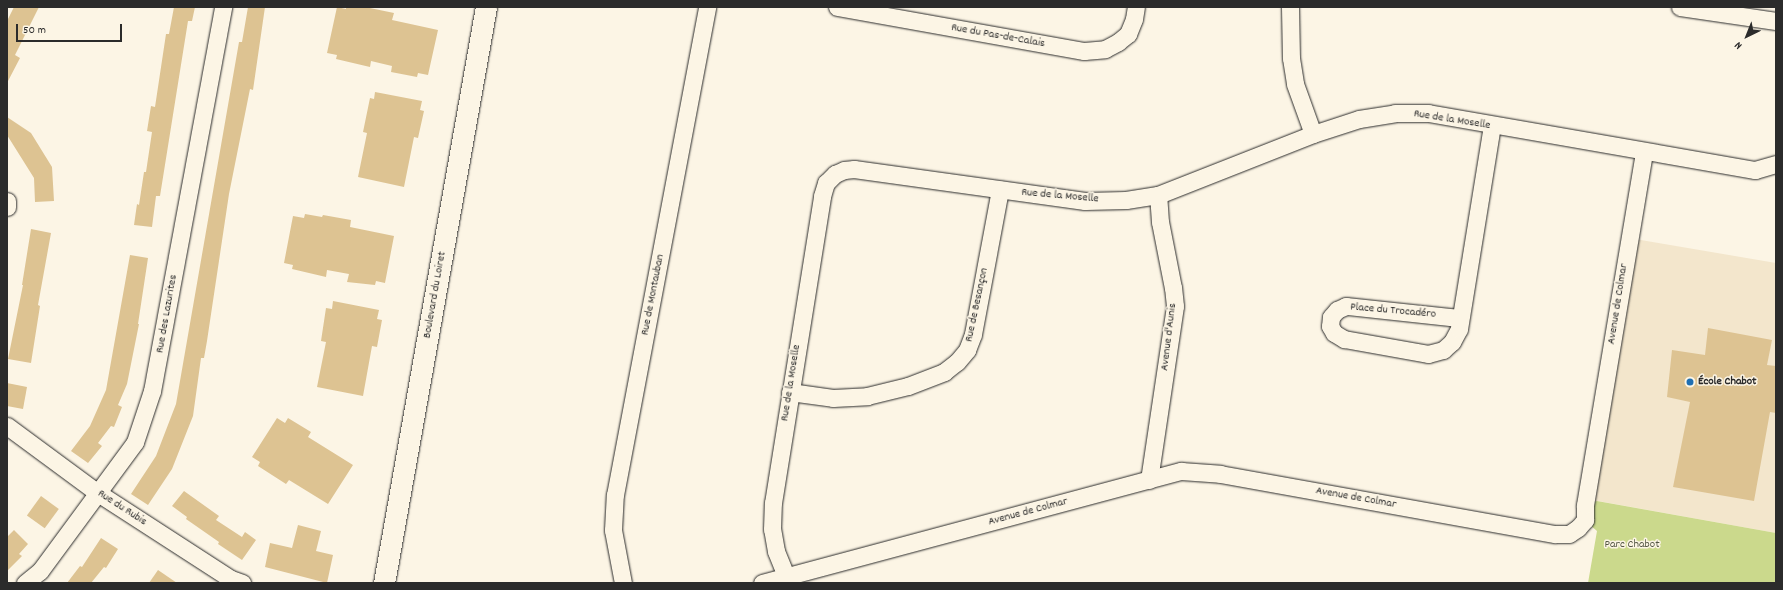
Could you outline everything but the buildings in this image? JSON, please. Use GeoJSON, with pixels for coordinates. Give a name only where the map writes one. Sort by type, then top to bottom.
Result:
{"type":"FeatureCollection","features":[{"type":"Feature","properties":{"kind":"street","name":"Rue des Lazurites"},"geometry":{"type":"LineString","coordinates":[[25,583],[40,571],[135,442],[152,391],[223,7]]}},
{"type":"Feature","properties":{"kind":"street","name":"Boulevard du Loiret"},"geometry":{"type":"LineString","coordinates":[[384,583],[486,7]]}},
{"type":"Feature","properties":{"kind":"street","name":"Rue de Montauban"},"geometry":{"type":"LineString","coordinates":[[623,583],[613,530],[615,495],[707,7]]}},
{"type":"Feature","properties":{"kind":"street","name":"Rue du Pas-de-Calais"},"geometry":{"type":"LineString","coordinates":[[837,7],[1084,51],[1105,48],[1118,42],[1128,34],[1134,19],[1136,7]]}},
{"type":"Feature","properties":{"kind":"street"},"geometry":{"type":"LineString","coordinates":[[1290,7],[1291,58],[1296,84],[1313,134]]}},
{"type":"Feature","properties":{"kind":"street"},"geometry":{"type":"LineString","coordinates":[[1680,7],[1776,21]]}},
{"type":"Feature","properties":{"kind":"street","name":"Rue de la Moselle"},"geometry":{"type":"LineString","coordinates":[[786,576],[776,551],[772,529],[773,503],[822,196],[826,184],[835,174],[844,170],[854,169],[1085,201],[1126,200],[1158,195],[1313,134],[1359,118],[1395,113],[1428,113],[1492,126],[1755,170],[1776,164]]}},
{"type":"Feature","properties":{"kind":"street","name":"Place du Trocadéro"},"geometry":{"type":"LineString","coordinates":[[1459,318],[1346,306],[1337,310],[1331,317],[1330,326],[1334,333],[1344,340],[1428,354],[1443,350],[1452,342],[1458,329],[1492,126]]}},
{"type":"Feature","properties":{"kind":"street","name":"Avenue de Colmar"},"geometry":{"type":"LineString","coordinates":[[762,583],[1181,471],[1220,474],[1555,534],[1569,534],[1578,528],[1585,520],[1585,504],[1644,152]]}},
{"type":"Feature","properties":{"kind":"street","name":"Rue de Besançon"},"geometry":{"type":"LineString","coordinates":[[790,392],[833,398],[867,396],[908,386],[944,372],[957,362],[967,350],[973,334],[1000,190]]}},
{"type":"Feature","properties":{"kind":"street","name":"Avenue d'Aunis"},"geometry":{"type":"LineString","coordinates":[[1149,480],[1175,306],[1160,222],[1158,195]]}},
{"type":"Feature","properties":{"kind":"street"},"geometry":{"type":"LineString","coordinates":[[7,201],[7,207]]}},
{"type":"Feature","properties":{"kind":"street","name":"Rue du Rubis"},"geometry":{"type":"LineString","coordinates":[[7,426],[98,492],[231,579],[242,583]]}},
{"type":"Feature","properties":{"kind":"shaded area","name":"École Chabot"},"geometry":{"type":"Polygon","coordinates":[[[1629,238],[1776,263],[1776,533],[1598,501],[1585,505],[1629,238]]]}},
{"type":"Feature","properties":{"kind":"green space","name":"Parc Chabot"},"geometry":{"type":"Polygon","coordinates":[[[1597,501],[1776,533],[1776,583],[1588,583],[1597,531],[1584,520],[1585,505],[1597,501]]]}},
{"type":"Feature","properties":{"kind":"place","name":"École Chabot"},"geometry":{"type":"Point","coordinates":[1690,382]}}]}
